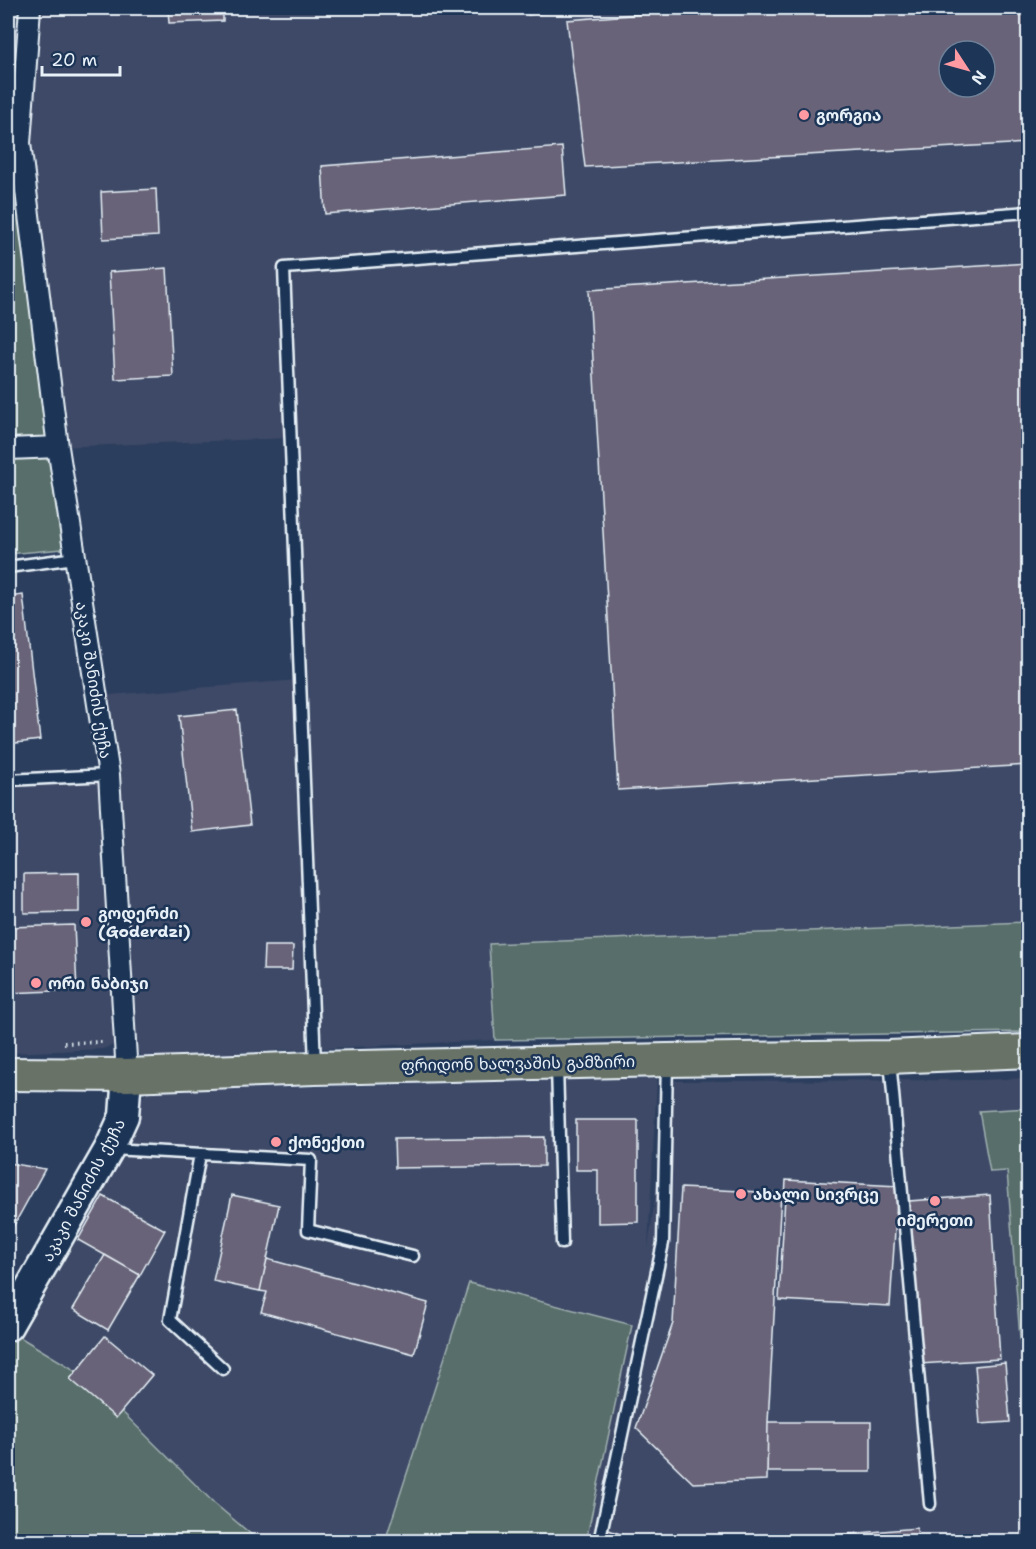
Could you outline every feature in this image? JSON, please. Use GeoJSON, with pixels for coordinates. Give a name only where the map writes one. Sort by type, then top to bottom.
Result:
{"type":"FeatureCollection","features":[{"type":"Feature","properties":{"kind":"main road","name":"ფრიდონ ხალვაშის გამზირი"},"geometry":{"type":"LineString","coordinates":[[8,1074],[127,1075],[667,1059],[890,1057],[1029,1051]]}},
{"type":"Feature","properties":{"kind":"street","name":"აკაკი შანიძის ქუჩა"},"geometry":{"type":"LineString","coordinates":[[8,1326],[109,1149],[124,1116],[127,1075],[109,775],[14,143],[30,8]]}},
{"type":"Feature","properties":{"kind":"street"},"geometry":{"type":"LineString","coordinates":[[8,449],[58,447]]}},
{"type":"Feature","properties":{"kind":"lane"},"geometry":{"type":"LineString","coordinates":[[315,1068],[284,268],[1029,212]]}},
{"type":"Feature","properties":{"kind":"lane"},"geometry":{"type":"LineString","coordinates":[[8,567],[75,558]]}},
{"type":"Feature","properties":{"kind":"lane"},"geometry":{"type":"LineString","coordinates":[[8,780],[109,775]]}},
{"type":"Feature","properties":{"kind":"lane"},"geometry":{"type":"LineString","coordinates":[[890,1057],[930,1504]]}},
{"type":"Feature","properties":{"kind":"lane"},"geometry":{"type":"LineString","coordinates":[[599,1542],[663,1243],[667,1059]]}},
{"type":"Feature","properties":{"kind":"lane"},"geometry":{"type":"LineString","coordinates":[[557,1062],[562,1243]]}},
{"type":"Feature","properties":{"kind":"lane"},"geometry":{"type":"LineString","coordinates":[[109,1149],[311,1160],[308,1230],[413,1256]]}},
{"type":"Feature","properties":{"kind":"lane"},"geometry":{"type":"LineString","coordinates":[[200,1154],[170,1320],[223,1369]]}},
{"type":"Feature","properties":{"kind":"shaded area"},"geometry":{"type":"Polygon","coordinates":[[[30,8],[1028,8],[1028,922],[490,944],[495,1040],[143,1057],[126,1041],[102,1049],[8,1053],[8,780],[109,774],[97,696],[299,680],[290,438],[58,447],[20,143],[30,8]]]}},
{"type":"Feature","properties":{"kind":"shaded area"},"geometry":{"type":"Polygon","coordinates":[[[657,1078],[648,1247],[672,1081],[1028,1078],[1028,1541],[586,1541],[632,1326],[469,1283],[385,1541],[259,1541],[8,1330],[124,1116],[148,1091],[657,1078]]]}},
{"type":"Feature","properties":{"kind":"green space"},"geometry":{"type":"Polygon","coordinates":[[[8,143],[20,143],[74,548],[8,554],[8,143]]]}},
{"type":"Feature","properties":{"kind":"green space"},"geometry":{"type":"Polygon","coordinates":[[[1028,922],[1028,1032],[495,1040],[489,944],[1028,922]]]}},
{"type":"Feature","properties":{"kind":"green space"},"geometry":{"type":"Polygon","coordinates":[[[1028,1108],[1028,1440],[1007,1171],[990,1172],[979,1111],[1028,1108]]]}},
{"type":"Feature","properties":{"kind":"green space"},"geometry":{"type":"Polygon","coordinates":[[[469,1283],[632,1325],[586,1541],[385,1541],[469,1283]]]}},
{"type":"Feature","properties":{"kind":"green space"},"geometry":{"type":"Polygon","coordinates":[[[8,1330],[88,1378],[214,1503],[259,1541],[8,1542],[8,1330]]]}},
{"type":"Feature","properties":{"kind":"building"},"geometry":{"type":"Polygon","coordinates":[[[168,8],[223,8],[223,21],[169,23],[168,8]]]}},
{"type":"Feature","properties":{"kind":"building"},"geometry":{"type":"Polygon","coordinates":[[[526,8],[587,8],[528,15],[526,8]]]}},
{"type":"Feature","properties":{"kind":"building","name":"გორგია"},"geometry":{"type":"Polygon","coordinates":[[[719,8],[1028,8],[1028,143],[585,167],[567,20],[719,8]]]}},
{"type":"Feature","properties":{"kind":"building"},"geometry":{"type":"Polygon","coordinates":[[[562,147],[566,195],[325,214],[322,166],[562,147]]]}},
{"type":"Feature","properties":{"kind":"building"},"geometry":{"type":"Polygon","coordinates":[[[156,189],[158,236],[103,239],[101,192],[156,189]]]}},
{"type":"Feature","properties":{"kind":"building"},"geometry":{"type":"Polygon","coordinates":[[[1028,263],[1028,765],[618,790],[589,290],[1028,263]]]}},
{"type":"Feature","properties":{"kind":"building"},"geometry":{"type":"Polygon","coordinates":[[[167,268],[173,376],[115,379],[109,272],[167,268]]]}},
{"type":"Feature","properties":{"kind":"building"},"geometry":{"type":"Polygon","coordinates":[[[23,595],[40,740],[8,744],[8,597],[23,595]]]}},
{"type":"Feature","properties":{"kind":"building"},"geometry":{"type":"Polygon","coordinates":[[[237,710],[250,825],[192,832],[179,716],[237,710]]]}},
{"type":"Feature","properties":{"kind":"building"},"geometry":{"type":"Polygon","coordinates":[[[79,873],[79,912],[24,913],[24,874],[79,873]]]}},
{"type":"Feature","properties":{"kind":"building"},"geometry":{"type":"Polygon","coordinates":[[[74,925],[77,990],[8,993],[8,927],[74,925]]]}},
{"type":"Feature","properties":{"kind":"building"},"geometry":{"type":"Polygon","coordinates":[[[264,946],[293,946],[292,970],[263,970],[264,946]]]}},
{"type":"Feature","properties":{"kind":"building"},"geometry":{"type":"Polygon","coordinates":[[[576,1120],[638,1120],[638,1222],[598,1223],[598,1170],[576,1170],[576,1120]]]}},
{"type":"Feature","properties":{"kind":"building"},"geometry":{"type":"Polygon","coordinates":[[[544,1137],[544,1166],[395,1168],[394,1139],[544,1137]]]}},
{"type":"Feature","properties":{"kind":"building"},"geometry":{"type":"Polygon","coordinates":[[[8,1163],[45,1169],[8,1236],[8,1163]]]}},
{"type":"Feature","properties":{"kind":"building"},"geometry":{"type":"Polygon","coordinates":[[[786,1180],[898,1186],[890,1306],[779,1300],[786,1180]]]}},
{"type":"Feature","properties":{"kind":"building"},"geometry":{"type":"Polygon","coordinates":[[[681,1188],[781,1193],[768,1422],[767,1480],[693,1483],[636,1428],[673,1323],[681,1188]]]}},
{"type":"Feature","properties":{"kind":"building"},"geometry":{"type":"Polygon","coordinates":[[[232,1195],[279,1205],[260,1291],[213,1281],[232,1195]]]}},
{"type":"Feature","properties":{"kind":"building"},"geometry":{"type":"Polygon","coordinates":[[[990,1195],[1000,1359],[919,1364],[909,1201],[990,1195]]]}},
{"type":"Feature","properties":{"kind":"building"},"geometry":{"type":"Polygon","coordinates":[[[103,1196],[165,1230],[140,1275],[78,1240],[103,1196]]]}},
{"type":"Feature","properties":{"kind":"building"},"geometry":{"type":"Polygon","coordinates":[[[105,1255],[140,1275],[108,1330],[73,1309],[105,1255]]]}},
{"type":"Feature","properties":{"kind":"building"},"geometry":{"type":"Polygon","coordinates":[[[267,1259],[428,1303],[414,1354],[261,1312],[267,1292],[260,1291],[267,1259]]]}},
{"type":"Feature","properties":{"kind":"building"},"geometry":{"type":"Polygon","coordinates":[[[105,1336],[152,1375],[116,1418],[70,1379],[105,1336]]]}},
{"type":"Feature","properties":{"kind":"building"},"geometry":{"type":"Polygon","coordinates":[[[1005,1363],[1010,1422],[980,1424],[975,1366],[1005,1363]]]}},
{"type":"Feature","properties":{"kind":"building"},"geometry":{"type":"Polygon","coordinates":[[[768,1422],[871,1422],[871,1472],[767,1472],[768,1422]]]}},
{"type":"Feature","properties":{"kind":"building"},"geometry":{"type":"Polygon","coordinates":[[[917,1528],[918,1542],[837,1542],[836,1535],[917,1528]]]}},
{"type":"Feature","properties":{"kind":"building"},"geometry":{"type":"Polygon","coordinates":[[[606,1529],[643,1542],[603,1542],[606,1529]]]}},
{"type":"Feature","properties":{"kind":"place","name":"გორგია"},"geometry":{"type":"Point","coordinates":[804,115]}},
{"type":"Feature","properties":{"kind":"place","name":"გოდერძი (Goderdzi)"},"geometry":{"type":"Point","coordinates":[86,922]}},
{"type":"Feature","properties":{"kind":"place","name":"ორი ნაბიჯი"},"geometry":{"type":"Point","coordinates":[36,983]}},
{"type":"Feature","properties":{"kind":"place","name":"ქონექთი"},"geometry":{"type":"Point","coordinates":[276,1142]}},
{"type":"Feature","properties":{"kind":"place","name":"ახალი სივრცე"},"geometry":{"type":"Point","coordinates":[741,1194]}},
{"type":"Feature","properties":{"kind":"place","name":"იმერეთი"},"geometry":{"type":"Point","coordinates":[935,1201]}}]}
